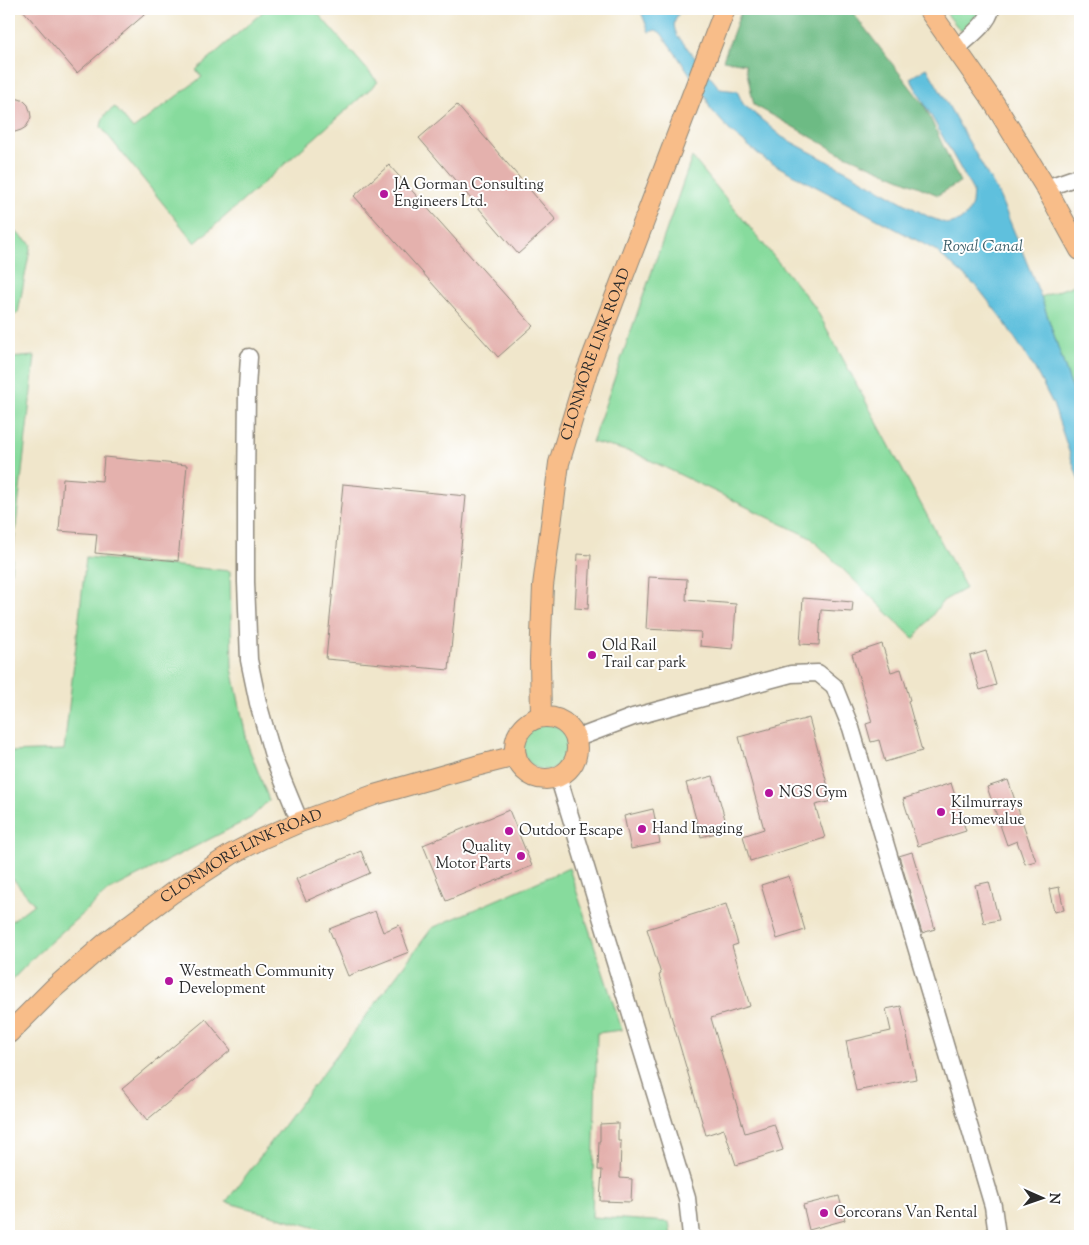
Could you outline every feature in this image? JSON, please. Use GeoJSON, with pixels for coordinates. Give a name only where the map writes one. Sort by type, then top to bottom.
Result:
{"type":"FeatureCollection","features":[{"type":"Feature","properties":{"kind":"main road","name":"CLONMORE LINK ROAD"},"geometry":{"type":"LineString","coordinates":[[541,717],[540,660],[543,586],[559,463],[587,370],[725,9]]}},
{"type":"Feature","properties":{"kind":"main road"},"geometry":{"type":"LineString","coordinates":[[928,9],[994,103],[1046,188],[1080,250]]}},
{"type":"Feature","properties":{"kind":"main road"},"geometry":{"type":"LineString","coordinates":[[541,717],[550,717],[566,724],[572,731],[575,739],[577,748],[572,765],[558,776],[548,778],[528,773],[516,756],[515,746],[523,727],[541,717]]}},
{"type":"Feature","properties":{"kind":"main road","name":"CLONMORE LINK ROAD"},"geometry":{"type":"LineString","coordinates":[[9,1033],[54,988],[108,941],[172,893],[232,854],[300,822],[374,795],[516,756]]}},
{"type":"Feature","properties":{"kind":"street"},"geometry":{"type":"LineString","coordinates":[[956,49],[983,24],[992,9]]}},
{"type":"Feature","properties":{"kind":"street"},"geometry":{"type":"LineString","coordinates":[[1046,188],[1080,176]]}},
{"type":"Feature","properties":{"kind":"street"},"geometry":{"type":"LineString","coordinates":[[249,356],[247,388],[246,582],[249,660],[258,703],[274,759],[300,822]]}},
{"type":"Feature","properties":{"kind":"street"},"geometry":{"type":"LineString","coordinates":[[575,739],[633,717],[791,674],[818,673],[834,686],[851,728],[988,1187],[998,1235],[996,1236]]}},
{"type":"Feature","properties":{"kind":"street"},"geometry":{"type":"LineString","coordinates":[[558,776],[688,1198],[691,1236]]}},
{"type":"Feature","properties":{"kind":"green space"},"geometry":{"type":"Polygon","coordinates":[[[266,9],[314,9],[378,82],[195,243],[101,127],[103,120],[107,113],[115,107],[133,129],[202,77],[196,70],[266,9]]]}},
{"type":"Feature","properties":{"kind":"green space"},"geometry":{"type":"Polygon","coordinates":[[[742,9],[850,9],[924,105],[960,182],[938,195],[838,152],[754,105],[745,64],[723,60],[742,9]]]}},
{"type":"Feature","properties":{"kind":"green space"},"geometry":{"type":"Polygon","coordinates":[[[943,9],[985,9],[968,31],[960,30],[943,9]]]}},
{"type":"Feature","properties":{"kind":"green space"},"geometry":{"type":"Polygon","coordinates":[[[692,157],[815,307],[966,588],[943,601],[914,639],[811,538],[635,453],[592,442],[692,157]]]}},
{"type":"Feature","properties":{"kind":"green space"},"geometry":{"type":"Polygon","coordinates":[[[9,227],[31,244],[18,313],[9,318],[9,227]]]}},
{"type":"Feature","properties":{"kind":"green space"},"geometry":{"type":"Polygon","coordinates":[[[1080,283],[1080,412],[1041,297],[1080,283]]]}},
{"type":"Feature","properties":{"kind":"green space"},"geometry":{"type":"Polygon","coordinates":[[[35,356],[9,588],[9,358],[35,356]]]}},
{"type":"Feature","properties":{"kind":"green space"},"geometry":{"type":"Polygon","coordinates":[[[86,557],[230,571],[232,668],[248,746],[269,800],[251,818],[108,891],[37,954],[9,983],[9,923],[34,904],[9,874],[9,752],[64,750],[86,557]]]}},
{"type":"Feature","properties":{"kind":"green space"},"geometry":{"type":"Polygon","coordinates":[[[541,724],[551,724],[563,730],[568,738],[568,756],[563,764],[555,769],[541,770],[533,767],[526,760],[523,752],[523,742],[526,734],[533,727],[541,724]]]}},
{"type":"Feature","properties":{"kind":"green space"},"geometry":{"type":"Polygon","coordinates":[[[569,868],[622,1030],[597,1033],[592,1217],[669,1222],[671,1236],[367,1236],[327,1231],[226,1202],[432,928],[569,868]]]}},
{"type":"Feature","properties":{"kind":"water","name":"Royal Canal"},"geometry":{"type":"Polygon","coordinates":[[[640,9],[675,9],[679,13],[674,24],[677,35],[720,89],[737,91],[743,104],[782,137],[929,217],[948,224],[959,221],[968,214],[972,204],[973,191],[910,78],[927,68],[999,195],[1041,297],[1080,412],[1080,484],[1053,404],[1035,369],[1003,320],[978,288],[935,250],[766,160],[730,131],[710,108],[706,97],[661,33],[656,30],[649,32],[640,9]]]}},
{"type":"Feature","properties":{"kind":"building"},"geometry":{"type":"Polygon","coordinates":[[[22,9],[151,9],[77,73],[22,9]]]}},
{"type":"Feature","properties":{"kind":"building"},"geometry":{"type":"Polygon","coordinates":[[[9,98],[24,101],[30,111],[31,117],[26,127],[15,132],[9,131],[9,98]]]}},
{"type":"Feature","properties":{"kind":"building"},"geometry":{"type":"Polygon","coordinates":[[[457,105],[556,220],[518,254],[419,138],[457,105]]]}},
{"type":"Feature","properties":{"kind":"building"},"geometry":{"type":"Polygon","coordinates":[[[389,165],[533,326],[498,357],[354,196],[389,165]]]}},
{"type":"Feature","properties":{"kind":"building"},"geometry":{"type":"Polygon","coordinates":[[[104,457],[187,465],[178,561],[95,553],[97,534],[59,531],[63,478],[102,481],[104,457]]]}},
{"type":"Feature","properties":{"kind":"building"},"geometry":{"type":"Polygon","coordinates":[[[343,484],[466,496],[449,670],[326,659],[343,484]]]}},
{"type":"Feature","properties":{"kind":"building"},"geometry":{"type":"Polygon","coordinates":[[[578,554],[591,555],[588,609],[575,608],[578,554]]]}},
{"type":"Feature","properties":{"kind":"building"},"geometry":{"type":"Polygon","coordinates":[[[649,577],[687,579],[686,600],[736,604],[733,649],[700,646],[701,632],[646,629],[649,577]]]}},
{"type":"Feature","properties":{"kind":"building"},"geometry":{"type":"Polygon","coordinates":[[[803,598],[853,602],[852,612],[821,610],[819,645],[800,644],[803,598]]]}},
{"type":"Feature","properties":{"kind":"building"},"geometry":{"type":"Polygon","coordinates":[[[882,644],[891,672],[901,669],[922,751],[885,762],[879,740],[871,742],[866,724],[872,722],[852,654],[882,644]]]}},
{"type":"Feature","properties":{"kind":"building"},"geometry":{"type":"Polygon","coordinates":[[[986,651],[996,685],[980,690],[970,656],[986,651]]]}},
{"type":"Feature","properties":{"kind":"building"},"geometry":{"type":"Polygon","coordinates":[[[809,718],[832,801],[815,805],[825,838],[750,861],[743,836],[764,829],[739,737],[809,718]]]}},
{"type":"Feature","properties":{"kind":"building"},"geometry":{"type":"Polygon","coordinates":[[[713,776],[728,830],[701,837],[686,783],[713,776]]]}},
{"type":"Feature","properties":{"kind":"building"},"geometry":{"type":"Polygon","coordinates":[[[1008,780],[1036,861],[1025,864],[1017,841],[1007,845],[987,787],[1008,780]]]}},
{"type":"Feature","properties":{"kind":"building"},"geometry":{"type":"Polygon","coordinates":[[[951,783],[966,831],[918,846],[903,799],[951,783]]]}},
{"type":"Feature","properties":{"kind":"building","name":"Hand Imaging"},"geometry":{"type":"Polygon","coordinates":[[[653,809],[660,843],[631,849],[624,816],[653,809]]]}},
{"type":"Feature","properties":{"kind":"building"},"geometry":{"type":"Polygon","coordinates":[[[509,810],[532,866],[446,901],[423,845],[509,810]]]}},
{"type":"Feature","properties":{"kind":"building"},"geometry":{"type":"Polygon","coordinates":[[[361,851],[370,873],[306,901],[296,879],[361,851]]]}},
{"type":"Feature","properties":{"kind":"building"},"geometry":{"type":"Polygon","coordinates":[[[912,852],[935,929],[922,933],[899,856],[912,852]]]}},
{"type":"Feature","properties":{"kind":"building"},"geometry":{"type":"Polygon","coordinates":[[[789,876],[805,930],[777,939],[761,885],[789,876]]]}},
{"type":"Feature","properties":{"kind":"building"},"geometry":{"type":"Polygon","coordinates":[[[989,882],[999,920],[984,923],[975,885],[989,882]]]}},
{"type":"Feature","properties":{"kind":"building"},"geometry":{"type":"Polygon","coordinates":[[[1059,887],[1064,910],[1054,912],[1049,889],[1059,887]]]}},
{"type":"Feature","properties":{"kind":"building"},"geometry":{"type":"Polygon","coordinates":[[[726,904],[738,944],[732,946],[750,1006],[711,1018],[745,1133],[774,1124],[783,1150],[736,1165],[724,1129],[706,1135],[647,929],[726,904]]]}},
{"type":"Feature","properties":{"kind":"building"},"geometry":{"type":"Polygon","coordinates":[[[375,911],[383,932],[399,925],[409,952],[348,976],[329,929],[375,911]]]}},
{"type":"Feature","properties":{"kind":"building"},"geometry":{"type":"Polygon","coordinates":[[[901,1006],[916,1079],[856,1091],[846,1041],[891,1031],[886,1009],[901,1006]]]}},
{"type":"Feature","properties":{"kind":"building"},"geometry":{"type":"Polygon","coordinates":[[[206,1019],[231,1050],[147,1120],[122,1089],[206,1019]]]}},
{"type":"Feature","properties":{"kind":"building"},"geometry":{"type":"Polygon","coordinates":[[[618,1123],[618,1141],[621,1141],[620,1178],[632,1179],[631,1202],[600,1201],[602,1170],[598,1170],[600,1124],[618,1123]]]}},
{"type":"Feature","properties":{"kind":"building","name":"Corcorans Van Rental"},"geometry":{"type":"Polygon","coordinates":[[[839,1196],[845,1220],[809,1230],[803,1205],[839,1196]]]}},
{"type":"Feature","properties":{"kind":"place","name":"JA Gorman Consulting Engineers Ltd."},"geometry":{"type":"Point","coordinates":[384,194]}},
{"type":"Feature","properties":{"kind":"place","name":"Old Rail Trail car park"},"geometry":{"type":"Point","coordinates":[592,655]}},
{"type":"Feature","properties":{"kind":"place","name":"NGS Gym"},"geometry":{"type":"Point","coordinates":[769,793]}},
{"type":"Feature","properties":{"kind":"place","name":"Kilmurrays Homevalue"},"geometry":{"type":"Point","coordinates":[941,812]}},
{"type":"Feature","properties":{"kind":"place","name":"Hand Imaging"},"geometry":{"type":"Point","coordinates":[642,829]}},
{"type":"Feature","properties":{"kind":"place","name":"Outdoor Escape"},"geometry":{"type":"Point","coordinates":[509,831]}},
{"type":"Feature","properties":{"kind":"place","name":"Quality Motor Parts"},"geometry":{"type":"Point","coordinates":[521,856]}},
{"type":"Feature","properties":{"kind":"place","name":"Westmeath Community Development"},"geometry":{"type":"Point","coordinates":[169,981]}},
{"type":"Feature","properties":{"kind":"place","name":"Corcorans Van Rental"},"geometry":{"type":"Point","coordinates":[824,1213]}}]}
